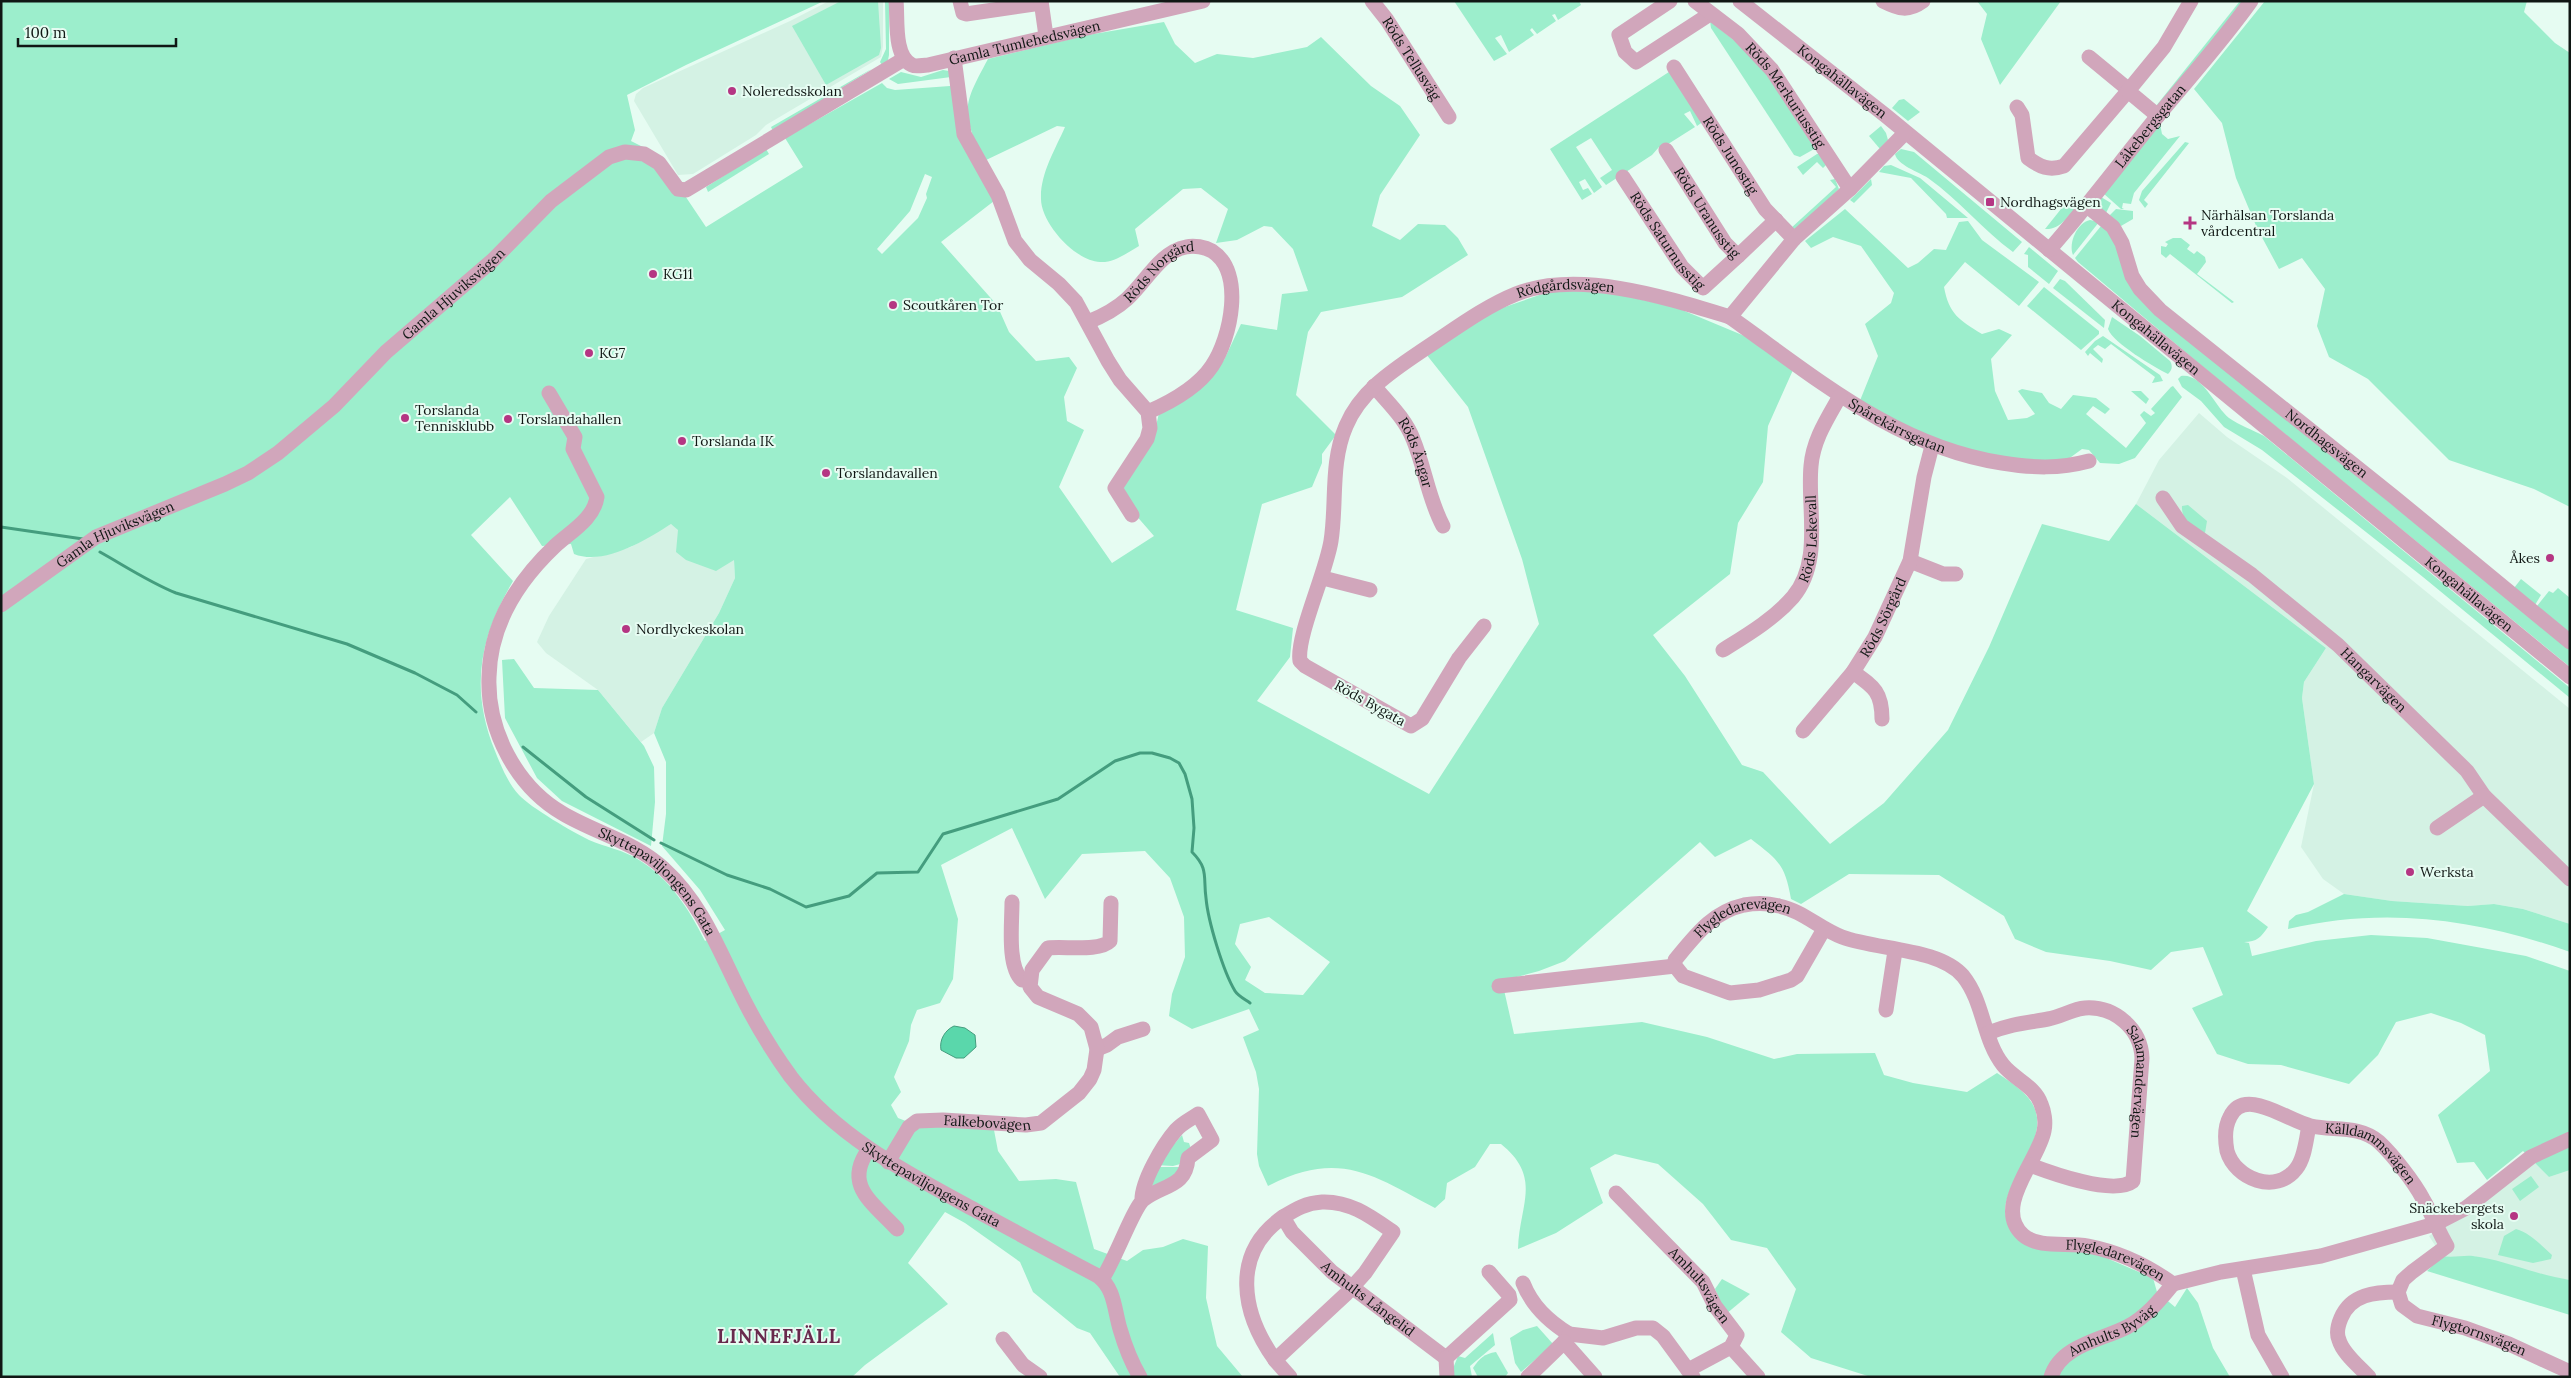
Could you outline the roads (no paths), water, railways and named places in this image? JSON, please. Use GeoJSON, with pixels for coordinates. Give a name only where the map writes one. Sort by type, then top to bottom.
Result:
{"type":"FeatureCollection","features":[{"type":"Feature","properties":{"kind":"street"},"geometry":{"type":"LineString","coordinates":[[896,1],[900,50],[904,59]]}},
{"type":"Feature","properties":{"kind":"street"},"geometry":{"type":"LineString","coordinates":[[960,1],[963,13],[966,14],[1041,2],[1046,36]]}},
{"type":"Feature","properties":{"kind":"street","name":"Röds Tellusväg"},"geometry":{"type":"LineString","coordinates":[[1372,1],[1387,20],[1449,118]]}},
{"type":"Feature","properties":{"kind":"street"},"geometry":{"type":"LineString","coordinates":[[1670,1],[1619,35],[1625,52],[1636,62],[1710,14]]}},
{"type":"Feature","properties":{"kind":"street","name":"Röds Merkuriusstig"},"geometry":{"type":"LineString","coordinates":[[1695,1],[1738,34],[1772,70],[1850,189]]}},
{"type":"Feature","properties":{"kind":"street","name":"Kongahällavägen"},"geometry":{"type":"LineString","coordinates":[[1740,1],[2049,250],[2570,677]]}},
{"type":"Feature","properties":{"kind":"street"},"geometry":{"type":"LineString","coordinates":[[1883,1],[1904,10],[1915,8],[1923,1]]}},
{"type":"Feature","properties":{"kind":"street"},"geometry":{"type":"LineString","coordinates":[[2017,107],[2022,115],[2028,158],[2048,169],[2064,166],[2164,47],[2191,1]]}},
{"type":"Feature","properties":{"kind":"street","name":"Låkebergsgatan"},"geometry":{"type":"LineString","coordinates":[[2049,250],[2087,206],[2158,116],[2221,44],[2251,1]]}},
{"type":"Feature","properties":{"kind":"street","name":"Gamla Tumlehedsvägen"},"geometry":{"type":"LineString","coordinates":[[904,59],[915,66],[1201,2]]}},
{"type":"Feature","properties":{"kind":"street"},"geometry":{"type":"LineString","coordinates":[[2089,57],[2158,116]]}},
{"type":"Feature","properties":{"kind":"street"},"geometry":{"type":"LineString","coordinates":[[954,58],[964,134],[998,195],[1015,241],[1030,260],[1066,290],[1088,322],[1116,374],[1148,412],[1150,428],[1147,438],[1115,488],[1132,515]]}},
{"type":"Feature","properties":{"kind":"street","name":"Gamla Hjuviksvägen"},"geometry":{"type":"LineString","coordinates":[[1,605],[96,537],[248,473],[294,442],[334,406],[386,352],[493,260],[551,202],[609,157],[625,152],[644,154],[659,164],[678,189],[686,190],[904,59]]}},
{"type":"Feature","properties":{"kind":"street","name":"Röds Junostig"},"geometry":{"type":"LineString","coordinates":[[1674,67],[1765,209],[1794,239]]}},
{"type":"Feature","properties":{"kind":"street"},"geometry":{"type":"LineString","coordinates":[[1730,317],[1794,239],[1850,189],[1905,133]]}},
{"type":"Feature","properties":{"kind":"street","name":"Röds Uranusstig"},"geometry":{"type":"LineString","coordinates":[[1666,150],[1725,243],[1738,256],[1776,220]]}},
{"type":"Feature","properties":{"kind":"street","name":"Röds Saturnusstig"},"geometry":{"type":"LineString","coordinates":[[1623,178],[1682,267],[1702,288],[1738,256]]}},
{"type":"Feature","properties":{"kind":"street","name":"Nordhagsvägen"},"geometry":{"type":"LineString","coordinates":[[2087,206],[2118,234],[2132,276],[2140,289],[2160,310],[2394,497],[2570,642]]}},
{"type":"Feature","properties":{"kind":"street","name":"Röds Norgård"},"geometry":{"type":"LineString","coordinates":[[1088,322],[1114,310],[1127,299],[1166,256],[1178,250],[1197,246],[1209,249],[1219,256],[1226,265],[1231,292],[1231,313],[1228,331],[1212,367],[1199,380],[1169,403],[1148,412]]}},
{"type":"Feature","properties":{"kind":"street","name":"Rödgårdsvägen"},"geometry":{"type":"LineString","coordinates":[[1300,661],[1300,647],[1323,578],[1332,540],[1335,478],[1342,436],[1361,400],[1374,386],[1400,366],[1486,310],[1518,293],[1548,284],[1588,284],[1615,288],[1730,317]]}},
{"type":"Feature","properties":{"kind":"street","name":"Spårekärrsgatan"},"geometry":{"type":"LineString","coordinates":[[1730,317],[1840,396],[1878,420],[1932,446],[1988,461],[2050,469],[2089,461]]}},
{"type":"Feature","properties":{"kind":"street","name":"Röds Ängar"},"geometry":{"type":"LineString","coordinates":[[1374,386],[1409,429],[1432,506],[1443,526]]}},
{"type":"Feature","properties":{"kind":"street","name":"Skyttepaviljongens Gata"},"geometry":{"type":"LineString","coordinates":[[549,393],[575,437],[573,449],[597,497],[593,511],[554,547],[524,580],[505,610],[494,639],[488,677],[491,710],[499,737],[520,773],[545,801],[562,813],[635,848],[664,868],[680,886],[712,934],[746,1006],[792,1077],[840,1127],[888,1162],[1102,1279]]}},
{"type":"Feature","properties":{"kind":"street","name":"Röds Lekevall"},"geometry":{"type":"LineString","coordinates":[[1723,650],[1773,616],[1794,596],[1806,571],[1811,545],[1811,467],[1814,445],[1840,396]]}},
{"type":"Feature","properties":{"kind":"street","name":"Röds Sörgård"},"geometry":{"type":"LineString","coordinates":[[1803,731],[1853,672],[1875,637],[1910,561],[1924,477],[1932,446]]}},
{"type":"Feature","properties":{"kind":"street","name":"Hangarvägen"},"geometry":{"type":"LineString","coordinates":[[2163,498],[2182,526],[2252,575],[2338,645],[2467,770],[2484,796],[2570,879]]}},
{"type":"Feature","properties":{"kind":"street","name":"Röds Sörgård"},"geometry":{"type":"LineString","coordinates":[[1910,561],[1943,574],[1956,574]]}},
{"type":"Feature","properties":{"kind":"street"},"geometry":{"type":"LineString","coordinates":[[1323,578],[1370,590]]}},
{"type":"Feature","properties":{"kind":"street","name":"Röds Bygata"},"geometry":{"type":"LineString","coordinates":[[1300,661],[1305,666],[1411,726],[1422,720],[1459,658],[1484,626]]}},
{"type":"Feature","properties":{"kind":"street","name":"Röds Sörgård"},"geometry":{"type":"LineString","coordinates":[[1853,672],[1867,682],[1881,697],[1882,719]]}},
{"type":"Feature","properties":{"kind":"street"},"geometry":{"type":"LineString","coordinates":[[2436,828],[2484,796]]}},
{"type":"Feature","properties":{"kind":"street","name":"Falkebovägen"},"geometry":{"type":"LineString","coordinates":[[888,1162],[909,1127],[917,1122],[943,1120],[1026,1125],[1047,1120],[1079,1093],[1090,1079],[1094,1070],[1096,1049],[1091,1027],[1086,1020],[1078,1014],[1038,997],[1032,992],[1029,980],[1022,980],[1015,974],[1012,959],[1012,902]]}},
{"type":"Feature","properties":{"kind":"street"},"geometry":{"type":"LineString","coordinates":[[1029,980],[1037,961],[1048,948],[1063,946],[1098,948],[1106,945],[1110,941],[1111,903]]}},
{"type":"Feature","properties":{"kind":"street","name":"Flygledarevägen"},"geometry":{"type":"LineString","coordinates":[[1675,966],[1675,960],[1711,920],[1730,909],[1756,904],[1780,906],[1794,911],[1824,929],[1855,942],[1938,959],[1962,976],[1973,992],[2002,1065],[2034,1092],[2041,1102],[2044,1130],[2030,1165],[2018,1188],[2013,1204],[2015,1220],[2024,1236],[2045,1243],[2103,1249],[2139,1262],[2173,1284],[2204,1275],[2321,1256],[2435,1224],[2466,1208],[2531,1157],[2570,1139]]}},
{"type":"Feature","properties":{"kind":"street"},"geometry":{"type":"LineString","coordinates":[[1499,986],[1675,966],[1683,976],[1730,993],[1759,990],[1798,976],[1824,929]]}},
{"type":"Feature","properties":{"kind":"street"},"geometry":{"type":"LineString","coordinates":[[1886,1010],[1896,950]]}},
{"type":"Feature","properties":{"kind":"street","name":"Salamandervägen"},"geometry":{"type":"LineString","coordinates":[[1988,1033],[2024,1021],[2051,1019],[2077,1010],[2096,1008],[2118,1016],[2135,1033],[2140,1042],[2142,1058],[2133,1182],[2127,1185],[2112,1186],[2090,1183],[2066,1178],[2030,1165]]}},
{"type":"Feature","properties":{"kind":"street"},"geometry":{"type":"LineString","coordinates":[[1096,1049],[1107,1045],[1118,1037],[1143,1029]]}},
{"type":"Feature","properties":{"kind":"street","name":"Källdammsvägen"},"geometry":{"type":"LineString","coordinates":[[2309,1126],[2296,1168],[2284,1178],[2273,1182],[2256,1180],[2243,1174],[2227,1151],[2228,1121],[2232,1112],[2246,1104],[2265,1107],[2309,1126],[2358,1131],[2368,1134],[2380,1143],[2422,1197],[2435,1224]]}},
{"type":"Feature","properties":{"kind":"street"},"geometry":{"type":"LineString","coordinates":[[1140,1377],[1124,1341],[1110,1290],[1102,1279],[1114,1260],[1142,1201],[1141,1193],[1156,1159],[1175,1132],[1198,1114],[1212,1140],[1188,1158],[1188,1169],[1181,1179],[1142,1201]]}},
{"type":"Feature","properties":{"kind":"street"},"geometry":{"type":"LineString","coordinates":[[869,1149],[860,1162],[858,1175],[863,1192],[897,1229]]}},
{"type":"Feature","properties":{"kind":"street","name":"Amhultsvägen"},"geometry":{"type":"LineString","coordinates":[[1616,1193],[1703,1282],[1715,1306],[1736,1330],[1737,1335],[1730,1347]]}},
{"type":"Feature","properties":{"kind":"street"},"geometry":{"type":"LineString","coordinates":[[1275,1360],[1349,1291],[1393,1232],[1355,1207],[1335,1202],[1304,1205],[1279,1220],[1262,1235],[1254,1247],[1249,1264],[1246,1290],[1248,1302],[1259,1333],[1275,1360],[1290,1377]]}},
{"type":"Feature","properties":{"kind":"street","name":"Amhults Långelid"},"geometry":{"type":"LineString","coordinates":[[1279,1220],[1349,1291],[1446,1358]]}},
{"type":"Feature","properties":{"kind":"street"},"geometry":{"type":"LineString","coordinates":[[2369,1377],[2339,1342],[2337,1333],[2344,1311],[2361,1296],[2372,1292],[2398,1292],[2403,1280],[2447,1246],[2435,1224]]}},
{"type":"Feature","properties":{"kind":"street"},"geometry":{"type":"LineString","coordinates":[[2243,1269],[2258,1335],[2282,1377]]}},
{"type":"Feature","properties":{"kind":"street"},"geometry":{"type":"LineString","coordinates":[[1446,1377],[1446,1358],[1510,1300],[1509,1295],[1489,1272]]}},
{"type":"Feature","properties":{"kind":"street"},"geometry":{"type":"LineString","coordinates":[[1523,1283],[1533,1304],[1567,1338],[1595,1377]]}},
{"type":"Feature","properties":{"kind":"street","name":"Amhults Byväg"},"geometry":{"type":"LineString","coordinates":[[2051,1377],[2065,1355],[2094,1340],[2128,1327],[2148,1313],[2173,1284]]}},
{"type":"Feature","properties":{"kind":"street","name":"Flygtornsvägen"},"geometry":{"type":"LineString","coordinates":[[2398,1292],[2402,1305],[2417,1316],[2465,1328],[2509,1344],[2570,1372]]}},
{"type":"Feature","properties":{"kind":"street"},"geometry":{"type":"LineString","coordinates":[[1528,1377],[1567,1338],[1603,1338],[1636,1328],[1653,1328],[1664,1336],[1691,1373],[1730,1347],[1758,1377]]}},
{"type":"Feature","properties":{"kind":"street"},"geometry":{"type":"LineString","coordinates":[[1003,1339],[1023,1365],[1040,1377]]}},
{"type":"Feature","properties":{"kind":"waterway"},"geometry":{"type":"LineString","coordinates":[[1,527],[83,539]]}},
{"type":"Feature","properties":{"kind":"waterway"},"geometry":{"type":"LineString","coordinates":[[100,552],[176,593],[347,644],[415,673],[457,695],[476,712]]}},
{"type":"Feature","properties":{"kind":"waterway"},"geometry":{"type":"LineString","coordinates":[[523,747],[586,797],[654,840]]}},
{"type":"Feature","properties":{"kind":"waterway"},"geometry":{"type":"LineString","coordinates":[[661,843],[727,875],[770,889],[806,907],[849,896],[877,873],[918,872],[943,834],[1058,799],[1115,761],[1140,753],[1152,753],[1170,758],[1179,763],[1185,774],[1192,799],[1194,828],[1192,852],[1203,868],[1207,908],[1213,932],[1230,982],[1235,991],[1250,1003]]}},
{"type":"Feature","properties":{"kind":"place","name":"Noleredsskolan"},"geometry":{"type":"Point","coordinates":[732,91]}},
{"type":"Feature","properties":{"kind":"place","name":"Nordhagsvägen"},"geometry":{"type":"Point","coordinates":[1990,202]}},
{"type":"Feature","properties":{"kind":"place","name":"Närhälsan Torslanda vårdcentral"},"geometry":{"type":"Point","coordinates":[2190,223]}},
{"type":"Feature","properties":{"kind":"place","name":"KG11"},"geometry":{"type":"Point","coordinates":[653,274]}},
{"type":"Feature","properties":{"kind":"place","name":"Scoutkåren Tor"},"geometry":{"type":"Point","coordinates":[893,305]}},
{"type":"Feature","properties":{"kind":"place","name":"KG7"},"geometry":{"type":"Point","coordinates":[589,353]}},
{"type":"Feature","properties":{"kind":"place","name":"Torslanda Tennisklubb"},"geometry":{"type":"Point","coordinates":[405,418]}},
{"type":"Feature","properties":{"kind":"place","name":"Torslandahallen"},"geometry":{"type":"Point","coordinates":[508,419]}},
{"type":"Feature","properties":{"kind":"place","name":"Torslanda IK"},"geometry":{"type":"Point","coordinates":[682,441]}},
{"type":"Feature","properties":{"kind":"place","name":"Torslandavallen"},"geometry":{"type":"Point","coordinates":[826,473]}},
{"type":"Feature","properties":{"kind":"place","name":"Åkes"},"geometry":{"type":"Point","coordinates":[2550,558]}},
{"type":"Feature","properties":{"kind":"place","name":"Nordlyckeskolan"},"geometry":{"type":"Point","coordinates":[626,629]}},
{"type":"Feature","properties":{"kind":"place","name":"Werksta"},"geometry":{"type":"Point","coordinates":[2410,872]}},
{"type":"Feature","properties":{"kind":"place","name":"Snäckebergets skola"},"geometry":{"type":"Point","coordinates":[2514,1216]}},
{"type":"Feature","properties":{"kind":"district","name":"LINNEFJÄLL"},"geometry":{"type":"Point","coordinates":[779,1336]}}]}
